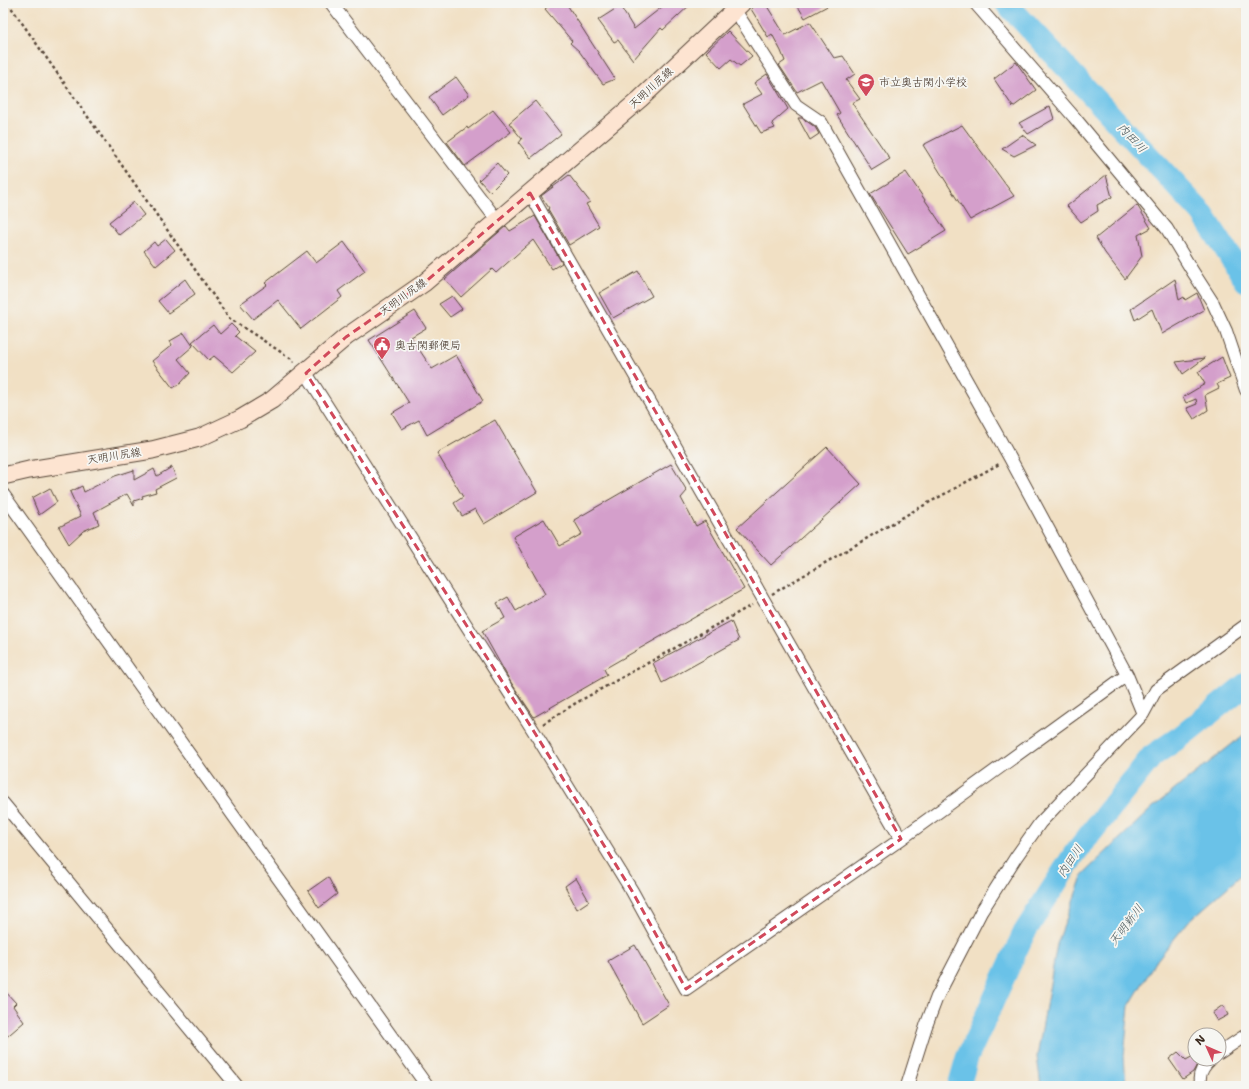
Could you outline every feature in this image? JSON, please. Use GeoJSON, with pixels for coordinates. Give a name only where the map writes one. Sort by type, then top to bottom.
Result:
{"type":"FeatureCollection","features":[{"type":"Feature","properties":{"kind":"main road","name":"天明川尻線"},"geometry":{"type":"LineString","coordinates":[[3,476],[29,470],[152,450],[199,438],[240,419],[272,400],[306,373],[346,337],[424,282],[530,193],[640,99],[736,5]]}},
{"type":"Feature","properties":{"kind":"street"},"geometry":{"type":"LineString","coordinates":[[331,3],[497,220]]}},
{"type":"Feature","properties":{"kind":"street"},"geometry":{"type":"LineString","coordinates":[[975,3],[1074,117],[1167,229],[1213,303],[1226,331],[1246,390]]}},
{"type":"Feature","properties":{"kind":"street"},"geometry":{"type":"LineString","coordinates":[[736,5],[796,105],[821,122],[1010,458],[1127,675],[1143,714]]}},
{"type":"Feature","properties":{"kind":"street"},"geometry":{"type":"LineString","coordinates":[[530,193],[901,839]]}},
{"type":"Feature","properties":{"kind":"street"},"geometry":{"type":"LineString","coordinates":[[306,373],[533,730],[632,891],[686,989],[901,839],[1127,675]]}},
{"type":"Feature","properties":{"kind":"street"},"geometry":{"type":"LineString","coordinates":[[3,494],[427,1086]]}},
{"type":"Feature","properties":{"kind":"street"},"geometry":{"type":"LineString","coordinates":[[907,1086],[937,997],[980,912],[1012,862],[1040,823],[1143,714],[1156,690],[1246,625]]}},
{"type":"Feature","properties":{"kind":"street"},"geometry":{"type":"LineString","coordinates":[[3,803],[237,1086]]}},
{"type":"Feature","properties":{"kind":"street"},"geometry":{"type":"LineString","coordinates":[[1227,1048],[1246,1035]]}},
{"type":"Feature","properties":{"kind":"street"},"geometry":{"type":"LineString","coordinates":[[1201,1086],[1200,1074],[1204,1067]]}},
{"type":"Feature","properties":{"kind":"path"},"geometry":{"type":"LineString","coordinates":[[3,9],[9,4],[229,318],[290,358],[306,373]]}},
{"type":"Feature","properties":{"kind":"path"},"geometry":{"type":"LineString","coordinates":[[533,730],[576,703],[763,599],[910,513],[1010,458]]}},
{"type":"Feature","properties":{"kind":"highlighted area"},"geometry":{"type":"Polygon","coordinates":[[[530,193],[901,839],[686,989],[632,891],[533,730],[306,373],[346,337],[424,283],[530,193]]]}},
{"type":"Feature","properties":{"kind":"water","name":"天明新川"},"geometry":{"type":"Polygon","coordinates":[[[1246,733],[1246,871],[1188,922],[1157,960],[1129,1006],[1124,1056],[1126,1086],[1041,1086],[1037,1057],[1057,944],[1083,874],[1153,807],[1246,733]]]}},
{"type":"Feature","properties":{"kind":"building"},"geometry":{"type":"Polygon","coordinates":[[[552,3],[566,3],[615,79],[603,84],[579,51],[570,43],[572,41],[545,9],[552,3]]]}},
{"type":"Feature","properties":{"kind":"building"},"geometry":{"type":"Polygon","coordinates":[[[667,3],[692,3],[663,30],[661,28],[633,60],[618,40],[614,42],[598,20],[620,6],[634,29],[667,3]]]}},
{"type":"Feature","properties":{"kind":"building"},"geometry":{"type":"Polygon","coordinates":[[[759,3],[765,3],[785,35],[810,22],[834,58],[843,56],[855,74],[846,80],[860,99],[852,103],[890,159],[872,170],[837,115],[840,113],[821,80],[797,92],[779,65],[785,61],[772,34],[768,37],[751,9],[759,3]]]}},
{"type":"Feature","properties":{"kind":"building"},"geometry":{"type":"Polygon","coordinates":[[[796,3],[833,3],[805,18],[796,3]]]}},
{"type":"Feature","properties":{"kind":"building"},"geometry":{"type":"Polygon","coordinates":[[[728,31],[752,56],[740,66],[731,59],[721,68],[706,52],[728,31]]]}},
{"type":"Feature","properties":{"kind":"building"},"geometry":{"type":"Polygon","coordinates":[[[1016,62],[1036,90],[1013,107],[994,79],[1016,62]]]}},
{"type":"Feature","properties":{"kind":"building"},"geometry":{"type":"Polygon","coordinates":[[[767,74],[788,109],[772,123],[775,128],[761,133],[743,104],[762,94],[754,83],[767,74]]]}},
{"type":"Feature","properties":{"kind":"building"},"geometry":{"type":"Polygon","coordinates":[[[456,77],[469,95],[442,115],[429,97],[456,77]]]}},
{"type":"Feature","properties":{"kind":"building"},"geometry":{"type":"Polygon","coordinates":[[[535,101],[561,134],[531,158],[519,143],[522,139],[509,123],[535,101]]]}},
{"type":"Feature","properties":{"kind":"building"},"geometry":{"type":"Polygon","coordinates":[[[1050,106],[1054,119],[1028,134],[1019,123],[1050,106]]]}},
{"type":"Feature","properties":{"kind":"building"},"geometry":{"type":"Polygon","coordinates":[[[493,110],[511,132],[465,166],[447,142],[467,127],[468,129],[493,110]]]}},
{"type":"Feature","properties":{"kind":"building"},"geometry":{"type":"Polygon","coordinates":[[[798,118],[802,118],[815,127],[819,134],[810,140],[798,118]]]}},
{"type":"Feature","properties":{"kind":"building"},"geometry":{"type":"Polygon","coordinates":[[[962,125],[1014,196],[970,220],[923,145],[962,125]]]}},
{"type":"Feature","properties":{"kind":"building"},"geometry":{"type":"Polygon","coordinates":[[[1022,135],[1036,145],[1014,156],[1002,149],[1022,135]]]}},
{"type":"Feature","properties":{"kind":"building"},"geometry":{"type":"Polygon","coordinates":[[[497,163],[507,175],[490,192],[479,180],[497,163]]]}},
{"type":"Feature","properties":{"kind":"building"},"geometry":{"type":"Polygon","coordinates":[[[906,172],[946,231],[908,254],[870,194],[906,172]]]}},
{"type":"Feature","properties":{"kind":"building"},"geometry":{"type":"Polygon","coordinates":[[[569,175],[590,202],[586,204],[599,226],[569,245],[541,196],[569,175]]]}},
{"type":"Feature","properties":{"kind":"building"},"geometry":{"type":"Polygon","coordinates":[[[1106,175],[1112,197],[1097,205],[1098,211],[1081,222],[1067,206],[1106,175]]]}},
{"type":"Feature","properties":{"kind":"building"},"geometry":{"type":"Polygon","coordinates":[[[134,202],[144,215],[119,235],[109,222],[134,202]]]}},
{"type":"Feature","properties":{"kind":"building"},"geometry":{"type":"Polygon","coordinates":[[[1137,205],[1151,228],[1138,235],[1142,256],[1125,279],[1105,253],[1096,238],[1137,205]]]}},
{"type":"Feature","properties":{"kind":"building"},"geometry":{"type":"Polygon","coordinates":[[[535,216],[562,263],[552,269],[533,240],[496,273],[492,269],[461,297],[445,279],[506,226],[510,231],[535,216]]]}},
{"type":"Feature","properties":{"kind":"building"},"geometry":{"type":"Polygon","coordinates":[[[166,239],[175,250],[156,266],[144,251],[154,242],[157,246],[166,239]]]}},
{"type":"Feature","properties":{"kind":"building"},"geometry":{"type":"Polygon","coordinates":[[[344,242],[365,271],[338,291],[342,297],[301,329],[278,300],[253,319],[240,304],[267,285],[265,283],[307,251],[316,263],[344,242]]]}},
{"type":"Feature","properties":{"kind":"building"},"geometry":{"type":"Polygon","coordinates":[[[638,271],[652,296],[613,318],[599,293],[638,271]]]}},
{"type":"Feature","properties":{"kind":"building"},"geometry":{"type":"Polygon","coordinates":[[[185,279],[195,294],[168,313],[158,301],[185,279]]]}},
{"type":"Feature","properties":{"kind":"building"},"geometry":{"type":"Polygon","coordinates":[[[1175,279],[1179,300],[1184,297],[1185,300],[1197,293],[1204,310],[1162,334],[1152,309],[1135,320],[1131,309],[1175,279]]]}},
{"type":"Feature","properties":{"kind":"building"},"geometry":{"type":"Polygon","coordinates":[[[452,296],[462,309],[450,317],[439,304],[452,296]]]}},
{"type":"Feature","properties":{"kind":"building"},"geometry":{"type":"Polygon","coordinates":[[[415,311],[426,328],[411,337],[432,369],[456,355],[483,401],[427,435],[419,420],[402,429],[392,413],[409,403],[369,340],[415,311]]]}},
{"type":"Feature","properties":{"kind":"building"},"geometry":{"type":"Polygon","coordinates":[[[231,324],[239,332],[235,336],[255,352],[233,372],[214,356],[209,360],[192,342],[213,325],[220,334],[231,324]]]}},
{"type":"Feature","properties":{"kind":"building"},"geometry":{"type":"Polygon","coordinates":[[[184,333],[193,346],[178,359],[190,373],[181,383],[173,388],[152,361],[172,345],[170,341],[184,333]]]}},
{"type":"Feature","properties":{"kind":"building"},"geometry":{"type":"Polygon","coordinates":[[[1222,357],[1230,378],[1217,384],[1219,388],[1205,395],[1208,410],[1194,419],[1187,408],[1197,404],[1196,399],[1186,403],[1183,397],[1205,384],[1198,372],[1222,357]]]}},
{"type":"Feature","properties":{"kind":"building"},"geometry":{"type":"Polygon","coordinates":[[[1205,358],[1183,374],[1176,362],[1205,358]]]}},
{"type":"Feature","properties":{"kind":"building"},"geometry":{"type":"Polygon","coordinates":[[[495,420],[537,492],[484,524],[475,509],[462,516],[454,503],[463,497],[437,453],[495,420]]]}},
{"type":"Feature","properties":{"kind":"building"},"geometry":{"type":"Polygon","coordinates":[[[827,447],[861,484],[771,565],[737,528],[827,447]]]}},
{"type":"Feature","properties":{"kind":"building"},"geometry":{"type":"Polygon","coordinates":[[[671,464],[687,491],[681,498],[696,526],[705,521],[744,589],[604,669],[607,675],[534,717],[510,681],[482,631],[505,618],[497,603],[508,597],[516,611],[545,594],[513,537],[544,519],[560,546],[582,534],[574,520],[671,464]]]}},
{"type":"Feature","properties":{"kind":"building"},"geometry":{"type":"Polygon","coordinates":[[[172,467],[176,478],[155,489],[156,492],[142,496],[143,498],[134,501],[134,506],[127,494],[94,512],[99,524],[83,531],[69,544],[59,527],[81,516],[70,492],[82,486],[84,492],[115,476],[134,470],[134,480],[154,469],[157,476],[172,467]]]}},
{"type":"Feature","properties":{"kind":"building"},"geometry":{"type":"Polygon","coordinates":[[[50,488],[57,502],[39,515],[32,498],[50,488]]]}},
{"type":"Feature","properties":{"kind":"building"},"geometry":{"type":"Polygon","coordinates":[[[731,621],[739,640],[662,683],[653,663],[731,621]]]}},
{"type":"Feature","properties":{"kind":"building"},"geometry":{"type":"Polygon","coordinates":[[[328,877],[337,894],[319,908],[308,891],[328,877]]]}},
{"type":"Feature","properties":{"kind":"building"},"geometry":{"type":"Polygon","coordinates":[[[576,878],[589,901],[577,909],[565,886],[576,878]]]}},
{"type":"Feature","properties":{"kind":"building"},"geometry":{"type":"Polygon","coordinates":[[[635,945],[669,1005],[642,1023],[608,961],[635,945]]]}},
{"type":"Feature","properties":{"kind":"building"},"geometry":{"type":"Polygon","coordinates":[[[3,989],[16,1003],[13,1006],[24,1022],[3,1040],[3,989]]]}},
{"type":"Feature","properties":{"kind":"building"},"geometry":{"type":"Polygon","coordinates":[[[1223,1005],[1228,1015],[1217,1021],[1212,1013],[1223,1005]]]}},
{"type":"Feature","properties":{"kind":"building"},"geometry":{"type":"Polygon","coordinates":[[[1178,1052],[1187,1059],[1187,1067],[1196,1067],[1193,1072],[1183,1079],[1169,1059],[1178,1052]]]}},
{"type":"Feature","properties":{"kind":"waterway","name":"内田川"},"geometry":{"type":"LineString","coordinates":[[1006,3],[1202,213],[1246,281]]}},
{"type":"Feature","properties":{"kind":"waterway","name":"内田川"},"geometry":{"type":"LineString","coordinates":[[959,1086],[967,1058],[1024,933],[1075,853],[1152,756],[1183,735],[1246,684]]}},
{"type":"Feature","properties":{"kind":"place","name":"市立奥古閑小学校"},"geometry":{"type":"Point","coordinates":[866,97]}},
{"type":"Feature","properties":{"kind":"place","name":"奥古閑郵便局"},"geometry":{"type":"Point","coordinates":[382,360]}}]}
